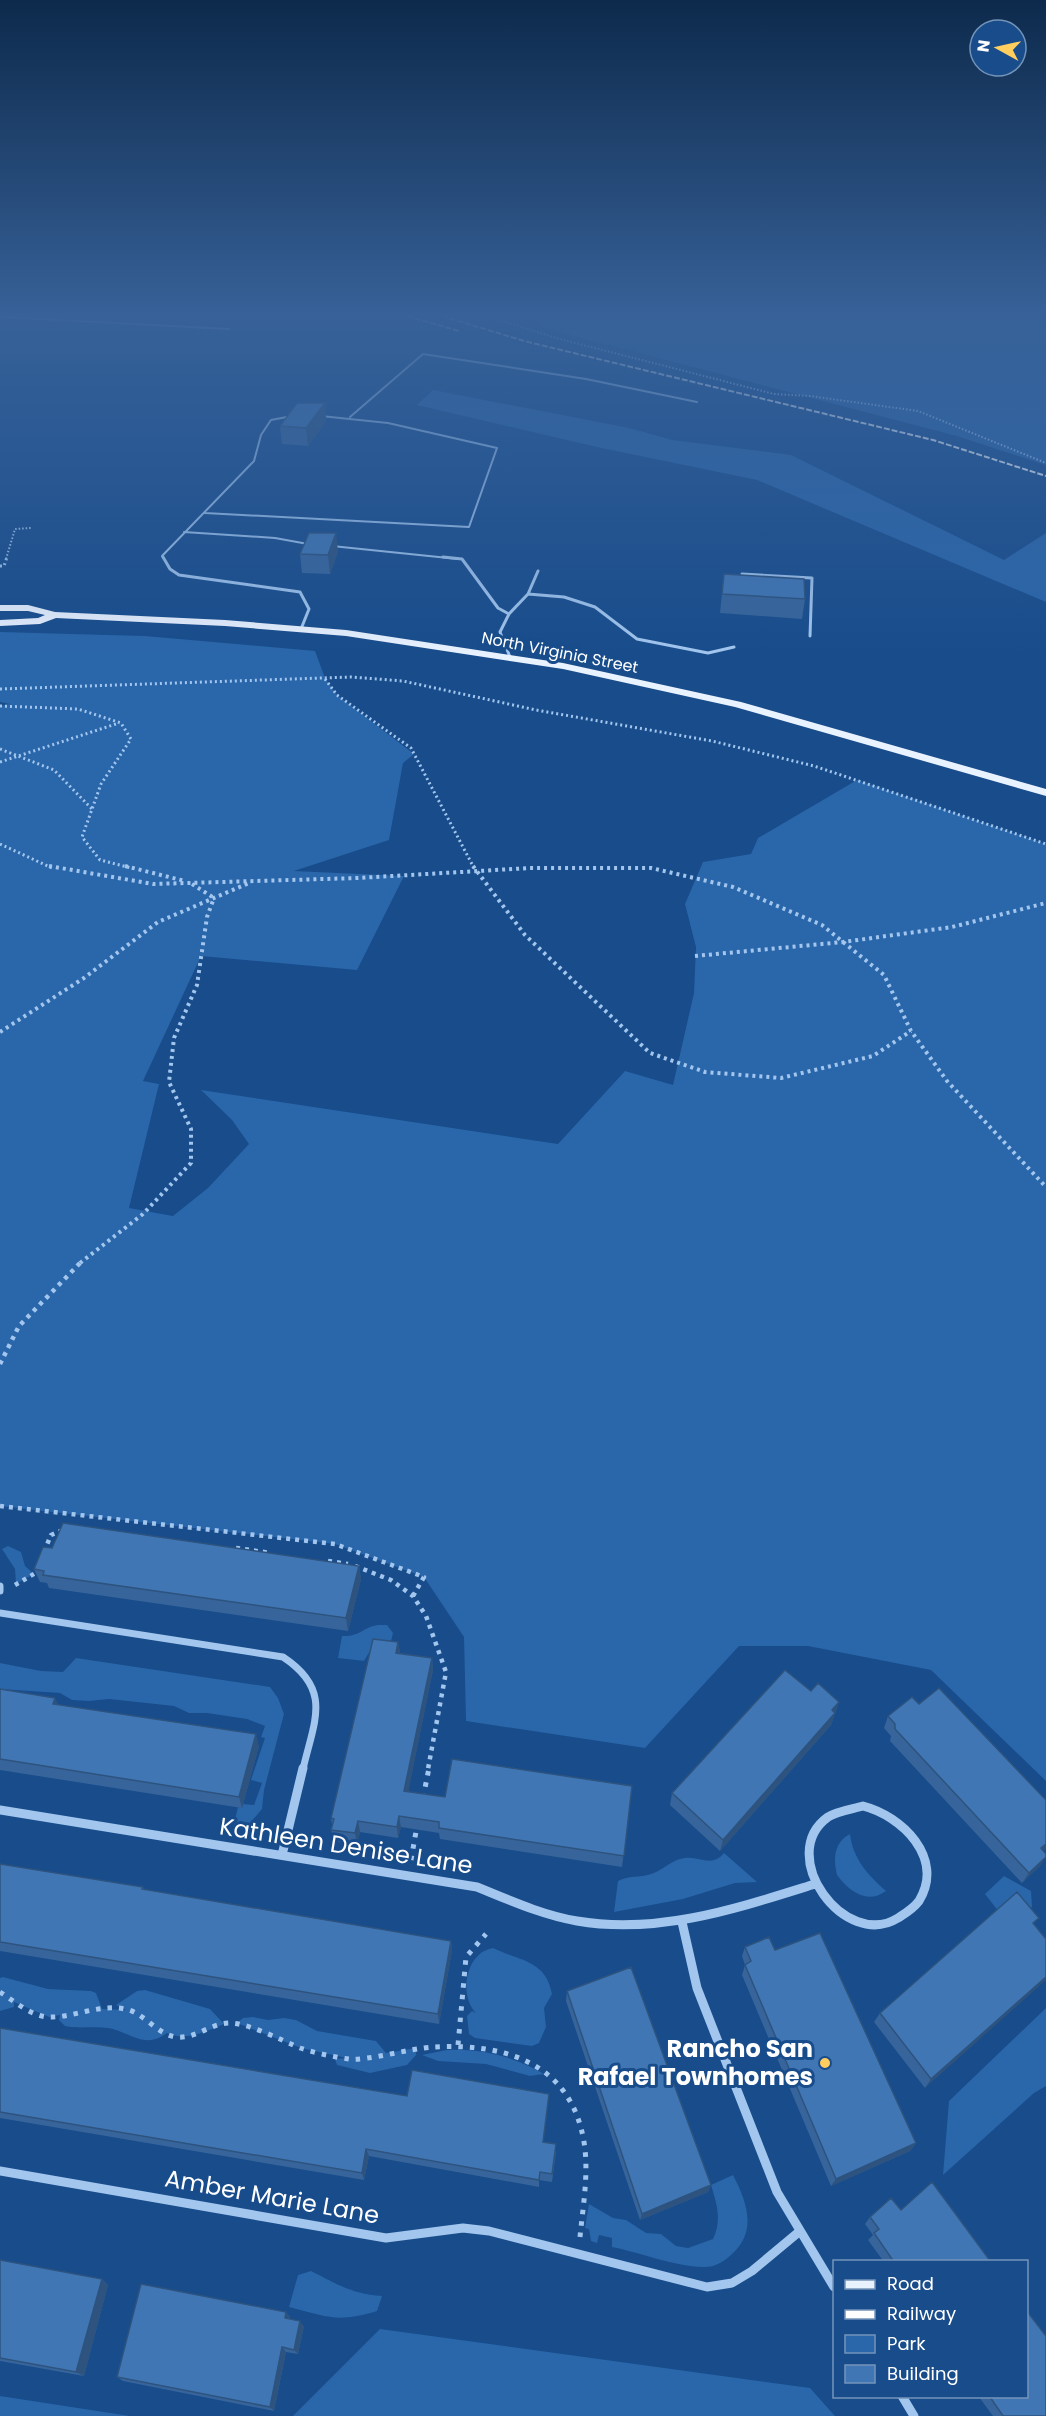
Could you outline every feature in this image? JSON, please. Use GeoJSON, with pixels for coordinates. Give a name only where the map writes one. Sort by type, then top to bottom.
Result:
{"type":"FeatureCollection","features":[{"type":"Feature","properties":{"kind":"main road","name":"North Virginia Street"},"geometry":{"type":"LineString","coordinates":[[0,608],[28,608],[55,615],[159,619],[301,629],[409,641],[510,657],[617,677],[737,704],[1046,793]]}},
{"type":"Feature","properties":{"kind":"main road","name":"North Virginia Street"},"geometry":{"type":"LineString","coordinates":[[0,623],[40,621],[55,615]]}},
{"type":"Feature","properties":{"kind":"street"},"geometry":{"type":"LineString","coordinates":[[0,1612],[283,1657],[302,1670],[314,1686],[318,1706],[282,1855]]}},
{"type":"Feature","properties":{"kind":"street"},"geometry":{"type":"LineString","coordinates":[[863,1806],[890,1816],[913,1835],[922,1853],[926,1873],[923,1892],[914,1908],[899,1919],[881,1925],[861,1923],[843,1916],[826,1902],[815,1884],[809,1865],[810,1846],[816,1829],[828,1816],[844,1808],[863,1806]]}},
{"type":"Feature","properties":{"kind":"street","name":"Kathleen Denise Lane"},"geometry":{"type":"LineString","coordinates":[[0,1810],[477,1887],[576,1921],[630,1926],[682,1922],[716,1915],[815,1884]]}},
{"type":"Feature","properties":{"kind":"street"},"geometry":{"type":"LineString","coordinates":[[682,1922],[697,1988],[777,2192],[833,2285]]}},
{"type":"Feature","properties":{"kind":"street","name":"Amber Marie Lane"},"geometry":{"type":"LineString","coordinates":[[0,2171],[386,2238],[463,2228],[489,2231],[707,2287],[732,2283],[752,2271],[800,2230]]}},
{"type":"Feature","properties":{"kind":"street"},"geometry":{"type":"LineString","coordinates":[[903,2398],[914,2416]]}},
{"type":"Feature","properties":{"kind":"lane"},"geometry":{"type":"LineString","coordinates":[[265,429],[261,435],[254,461],[162,556],[170,569],[180,575],[300,592],[309,609],[301,629]]}},
{"type":"Feature","properties":{"kind":"lane"},"geometry":{"type":"LineString","coordinates":[[205,513],[469,527],[497,448],[420,429]]}},
{"type":"Feature","properties":{"kind":"lane"},"geometry":{"type":"LineString","coordinates":[[184,532],[275,538],[314,545]]}},
{"type":"Feature","properties":{"kind":"lane"},"geometry":{"type":"LineString","coordinates":[[325,546],[462,559],[498,608],[508,614]]}},
{"type":"Feature","properties":{"kind":"lane"},"geometry":{"type":"LineString","coordinates":[[510,657],[500,632],[508,614],[528,594],[538,571]]}},
{"type":"Feature","properties":{"kind":"lane"},"geometry":{"type":"LineString","coordinates":[[742,574],[812,578],[810,636]]}},
{"type":"Feature","properties":{"kind":"lane"},"geometry":{"type":"LineString","coordinates":[[528,594],[564,597],[595,608],[637,639],[708,653],[734,647]]}},
{"type":"Feature","properties":{"kind":"path"},"geometry":{"type":"LineString","coordinates":[[962,429],[1046,463]]}},
{"type":"Feature","properties":{"kind":"path"},"geometry":{"type":"LineString","coordinates":[[0,566],[4,566],[15,530],[31,528]]}},
{"type":"Feature","properties":{"kind":"path"},"geometry":{"type":"LineString","coordinates":[[0,689],[351,677],[403,681],[536,710],[712,741],[814,766],[1046,844]]}},
{"type":"Feature","properties":{"kind":"path"},"geometry":{"type":"LineString","coordinates":[[325,678],[337,695],[411,748],[476,871],[525,935],[650,1053],[705,1072],[781,1078],[873,1056],[911,1031]]}},
{"type":"Feature","properties":{"kind":"path"},"geometry":{"type":"LineString","coordinates":[[0,706],[78,709],[121,723],[132,739],[100,784],[82,837],[100,860],[190,883],[214,898]]}},
{"type":"Feature","properties":{"kind":"path"},"geometry":{"type":"LineString","coordinates":[[0,762],[121,723]]}},
{"type":"Feature","properties":{"kind":"path"},"geometry":{"type":"LineString","coordinates":[[0,748],[54,770],[92,809]]}},
{"type":"Feature","properties":{"kind":"path"},"geometry":{"type":"LineString","coordinates":[[0,844],[53,868],[153,884],[530,868],[651,867],[733,887],[822,925],[884,975],[911,1031],[947,1081],[1046,1187]]}},
{"type":"Feature","properties":{"kind":"path"},"geometry":{"type":"LineString","coordinates":[[0,1032],[84,978],[158,922],[253,881]]}},
{"type":"Feature","properties":{"kind":"path"},"geometry":{"type":"LineString","coordinates":[[0,1364],[19,1326],[82,1261],[142,1214],[191,1163],[191,1129],[169,1082],[174,1038],[197,984],[207,917],[214,898]]}},
{"type":"Feature","properties":{"kind":"path"},"geometry":{"type":"LineString","coordinates":[[695,956],[843,942],[952,927],[1046,903]]}},
{"type":"Feature","properties":{"kind":"path"},"geometry":{"type":"LineString","coordinates":[[0,1506],[335,1544],[424,1577],[413,1596]]}},
{"type":"Feature","properties":{"kind":"path"},"geometry":{"type":"LineString","coordinates":[[0,1589],[20,1583],[39,1571],[44,1548],[51,1535],[69,1528]]}},
{"type":"Feature","properties":{"kind":"path"},"geometry":{"type":"LineString","coordinates":[[225,1547],[280,1555]]}},
{"type":"Feature","properties":{"kind":"path"},"geometry":{"type":"LineString","coordinates":[[320,1561],[366,1568],[391,1580],[413,1596],[426,1616],[446,1672],[421,1807]]}},
{"type":"Feature","properties":{"kind":"path"},"geometry":{"type":"LineString","coordinates":[[408,1875],[419,1819]]}},
{"type":"Feature","properties":{"kind":"path"},"geometry":{"type":"LineString","coordinates":[[459,2045],[466,1957],[486,1934]]}},
{"type":"Feature","properties":{"kind":"path"},"geometry":{"type":"LineString","coordinates":[[0,1992],[30,2011],[47,2017],[101,2009],[129,2010],[174,2037],[195,2035],[228,2023],[279,2037],[301,2048],[351,2059],[414,2048],[459,2045],[503,2052],[526,2059],[552,2076],[571,2101],[584,2142],[585,2187],[579,2241]]}},
{"type":"Feature","properties":{"kind":"green space"},"geometry":{"type":"Polygon","coordinates":[[[519,429],[632,429],[672,440],[791,455],[1004,560],[1046,533],[1046,602],[757,480],[519,429]]]}},
{"type":"Feature","properties":{"kind":"green space"},"geometry":{"type":"Polygon","coordinates":[[[929,429],[1046,429],[1046,465],[929,429]]]}},
{"type":"Feature","properties":{"kind":"green space"},"geometry":{"type":"Polygon","coordinates":[[[0,632],[145,636],[315,651],[325,678],[337,695],[414,754],[403,763],[389,840],[294,871],[404,876],[357,970],[201,956],[143,1081],[159,1084],[129,1208],[173,1216],[208,1188],[249,1144],[232,1120],[201,1090],[558,1144],[625,1071],[673,1085],[694,993],[696,947],[685,904],[703,862],[751,854],[758,838],[857,780],[1046,844],[1046,1781],[931,1670],[808,1646],[739,1646],[645,1748],[466,1721],[464,1637],[424,1577],[335,1544],[0,1506],[0,706],[10,704],[0,702],[0,632]]]}},
{"type":"Feature","properties":{"kind":"green space"},"geometry":{"type":"Polygon","coordinates":[[[8,1546],[21,1552],[25,1566],[34,1574],[16,1584],[15,1569],[2,1549],[8,1546]]]}},
{"type":"Feature","properties":{"kind":"green space"},"geometry":{"type":"Polygon","coordinates":[[[378,1625],[387,1625],[393,1633],[390,1645],[370,1651],[364,1661],[338,1658],[342,1636],[353,1635],[378,1625]]]}},
{"type":"Feature","properties":{"kind":"green space"},"geometry":{"type":"Polygon","coordinates":[[[76,1658],[270,1687],[278,1698],[284,1714],[264,1790],[262,1809],[245,1829],[233,1828],[238,1807],[242,1808],[243,1804],[254,1805],[262,1783],[251,1780],[265,1738],[261,1737],[265,1726],[247,1719],[207,1713],[189,1713],[174,1706],[109,1699],[72,1700],[60,1693],[0,1689],[0,1663],[41,1671],[63,1672],[76,1658]]]}},
{"type":"Feature","properties":{"kind":"green space"},"geometry":{"type":"Polygon","coordinates":[[[850,1834],[854,1851],[862,1866],[886,1891],[879,1895],[872,1897],[859,1894],[837,1875],[836,1852],[841,1842],[850,1834]]]}},
{"type":"Feature","properties":{"kind":"green space"},"geometry":{"type":"Polygon","coordinates":[[[724,1853],[757,1882],[735,1883],[683,1899],[614,1912],[618,1881],[651,1874],[680,1859],[710,1861],[724,1853]]]}},
{"type":"Feature","properties":{"kind":"green space"},"geometry":{"type":"Polygon","coordinates":[[[1004,1876],[1031,1891],[1032,1907],[999,1912],[985,1894],[1004,1876]]]}},
{"type":"Feature","properties":{"kind":"green space"},"geometry":{"type":"Polygon","coordinates":[[[493,1948],[538,1968],[549,1983],[552,1994],[544,2008],[546,2027],[539,2043],[532,2046],[475,2038],[469,2034],[467,2016],[472,2011],[476,2013],[467,1996],[468,1975],[476,1957],[493,1948]]]}},
{"type":"Feature","properties":{"kind":"green space"},"geometry":{"type":"Polygon","coordinates":[[[0,1978],[48,1989],[91,1991],[96,1993],[102,2009],[126,2010],[116,2005],[137,1991],[145,1990],[210,2009],[224,2024],[188,2036],[167,2033],[152,2040],[144,2040],[108,2028],[65,2026],[59,2020],[60,2015],[49,2017],[14,2002],[14,2007],[0,2011],[0,1978]]]}},
{"type":"Feature","properties":{"kind":"green space"},"geometry":{"type":"Polygon","coordinates":[[[1046,2008],[1046,2086],[1034,2093],[943,2175],[949,2101],[1046,2008]]]}},
{"type":"Feature","properties":{"kind":"green space"},"geometry":{"type":"Polygon","coordinates":[[[243,2018],[268,2020],[284,2018],[296,2020],[317,2031],[376,2041],[386,2053],[416,2048],[416,2055],[407,2065],[370,2073],[337,2065],[335,2059],[347,2058],[301,2048],[237,2023],[243,2018]]]}},
{"type":"Feature","properties":{"kind":"green space"},"geometry":{"type":"Polygon","coordinates":[[[447,2050],[485,2052],[510,2058],[544,2074],[530,2076],[486,2064],[438,2061],[422,2055],[447,2050]]]}},
{"type":"Feature","properties":{"kind":"green space"},"geometry":{"type":"Polygon","coordinates":[[[733,2175],[746,2206],[745,2237],[728,2258],[714,2265],[702,2267],[681,2265],[612,2247],[612,2238],[599,2235],[597,2243],[591,2241],[589,2229],[585,2228],[589,2204],[613,2218],[626,2220],[646,2233],[661,2234],[676,2246],[688,2248],[713,2239],[718,2219],[711,2185],[733,2175]]]}},
{"type":"Feature","properties":{"kind":"green space"},"geometry":{"type":"Polygon","coordinates":[[[311,2271],[353,2291],[382,2296],[377,2311],[342,2318],[289,2307],[298,2275],[311,2271]]]}},
{"type":"Feature","properties":{"kind":"green space"},"geometry":{"type":"Polygon","coordinates":[[[380,2329],[810,2388],[835,2416],[293,2416],[380,2329]]]}},
{"type":"Feature","properties":{"kind":"green space"},"geometry":{"type":"Polygon","coordinates":[[[0,2396],[130,2416],[0,2416],[0,2396]]]}},
{"type":"Feature","properties":{"kind":"building"},"geometry":{"type":"Polygon","coordinates":[[[309,533],[336,533],[328,555],[300,554],[309,533]]]}},
{"type":"Feature","properties":{"kind":"building"},"geometry":{"type":"Polygon","coordinates":[[[724,574],[804,579],[805,599],[722,594],[724,574]]]}},
{"type":"Feature","properties":{"kind":"building"},"geometry":{"type":"Polygon","coordinates":[[[63,1523],[359,1566],[346,1618],[43,1575],[44,1571],[34,1569],[43,1547],[52,1548],[63,1523]]]}},
{"type":"Feature","properties":{"kind":"building"},"geometry":{"type":"Polygon","coordinates":[[[373,1639],[398,1642],[396,1653],[432,1658],[404,1791],[445,1797],[452,1759],[632,1786],[624,1856],[439,1828],[439,1822],[399,1816],[397,1827],[358,1821],[355,1833],[331,1830],[334,1819],[331,1818],[373,1639]]]}},
{"type":"Feature","properties":{"kind":"building"},"geometry":{"type":"Polygon","coordinates":[[[785,1670],[811,1691],[818,1683],[839,1702],[832,1710],[835,1713],[723,1840],[672,1793],[785,1670]]]}},
{"type":"Feature","properties":{"kind":"building"},"geometry":{"type":"Polygon","coordinates":[[[939,1688],[1046,1800],[1046,1844],[1041,1848],[1046,1857],[1029,1873],[895,1729],[895,1724],[888,1716],[912,1697],[919,1704],[939,1688]]]}},
{"type":"Feature","properties":{"kind":"building"},"geometry":{"type":"Polygon","coordinates":[[[0,1689],[55,1698],[53,1704],[256,1734],[239,1797],[0,1759],[0,1689]]]}},
{"type":"Feature","properties":{"kind":"building"},"geometry":{"type":"Polygon","coordinates":[[[0,1864],[451,1941],[438,2014],[0,1942],[0,1864]]]}},
{"type":"Feature","properties":{"kind":"building"},"geometry":{"type":"Polygon","coordinates":[[[1017,1892],[1039,1918],[1033,1923],[1046,1939],[1046,1977],[931,2079],[880,2013],[1017,1892]]]}},
{"type":"Feature","properties":{"kind":"building","name":"Rancho San Rafael Townhomes"},"geometry":{"type":"Polygon","coordinates":[[[820,1933],[916,2143],[836,2179],[745,1965],[751,1961],[745,1947],[769,1937],[775,1950],[820,1933]]]}},
{"type":"Feature","properties":{"kind":"building","name":"Rancho San Rafael Townhomes"},"geometry":{"type":"Polygon","coordinates":[[[631,1967],[711,2185],[642,2214],[567,1991],[631,1967]]]}},
{"type":"Feature","properties":{"kind":"building"},"geometry":{"type":"Polygon","coordinates":[[[0,2028],[407,2096],[412,2070],[549,2094],[543,2142],[556,2144],[552,2174],[540,2172],[539,2180],[366,2149],[362,2173],[0,2112],[0,2028]]]}},
{"type":"Feature","properties":{"kind":"building"},"geometry":{"type":"Polygon","coordinates":[[[932,2182],[990,2260],[893,2260],[874,2233],[879,2229],[870,2217],[891,2198],[901,2210],[932,2182]]]}},
{"type":"Feature","properties":{"kind":"building"},"geometry":{"type":"Polygon","coordinates":[[[0,2260],[102,2279],[76,2372],[0,2358],[0,2260]]]}},
{"type":"Feature","properties":{"kind":"building"},"geometry":{"type":"Polygon","coordinates":[[[141,2284],[286,2312],[285,2318],[300,2321],[294,2350],[282,2347],[270,2407],[117,2377],[141,2284]]]}},
{"type":"Feature","properties":{"kind":"building"},"geometry":{"type":"Polygon","coordinates":[[[1028,2313],[1046,2336],[1046,2416],[1003,2416],[991,2398],[1028,2398],[1028,2313]]]}},
{"type":"Feature","properties":{"kind":"railway"},"geometry":{"type":"LineString","coordinates":[[887,429],[933,440],[1046,476]]}},
{"type":"Feature","properties":{"kind":"place","name":"Rancho San Rafael Townhomes"},"geometry":{"type":"Point","coordinates":[825,2063]}}]}
